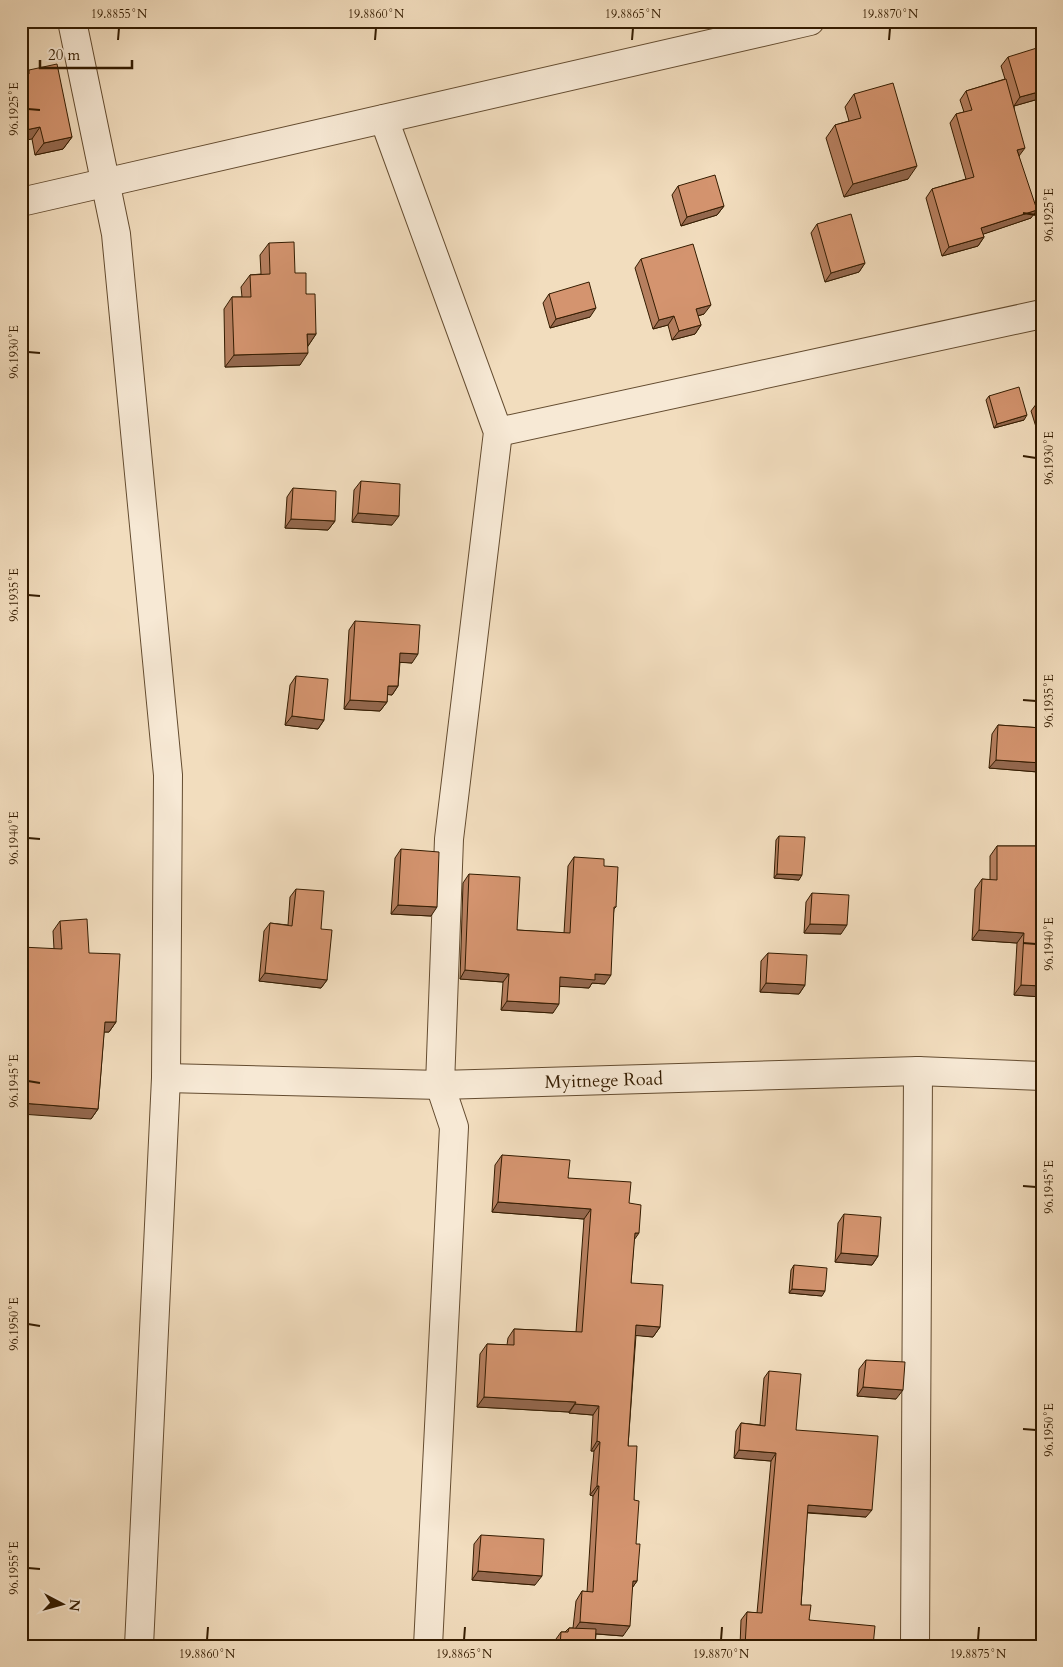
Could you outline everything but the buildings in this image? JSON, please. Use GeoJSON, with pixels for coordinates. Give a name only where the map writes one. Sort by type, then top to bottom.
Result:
{"type":"FeatureCollection","features":[{"type":"Feature","properties":{"kind":"street"},"geometry":{"type":"LineString","coordinates":[[72,21],[116,234],[168,775],[166,1078],[139,1646]]}},
{"type":"Feature","properties":{"kind":"street"},"geometry":{"type":"LineString","coordinates":[[21,202],[810,21]]}},
{"type":"Feature","properties":{"kind":"street"},"geometry":{"type":"LineString","coordinates":[[384,119],[498,432],[449,839],[440,1085],[454,1127],[428,1646]]}},
{"type":"Feature","properties":{"kind":"street"},"geometry":{"type":"LineString","coordinates":[[498,432],[1042,314]]}},
{"type":"Feature","properties":{"kind":"street"},"geometry":{"type":"LineString","coordinates":[[915,1646],[918,1071]]}},
{"type":"Feature","properties":{"kind":"street","name":"Myitnege Road"},"geometry":{"type":"LineString","coordinates":[[166,1078],[440,1085],[918,1071],[1042,1076]]}}]}
